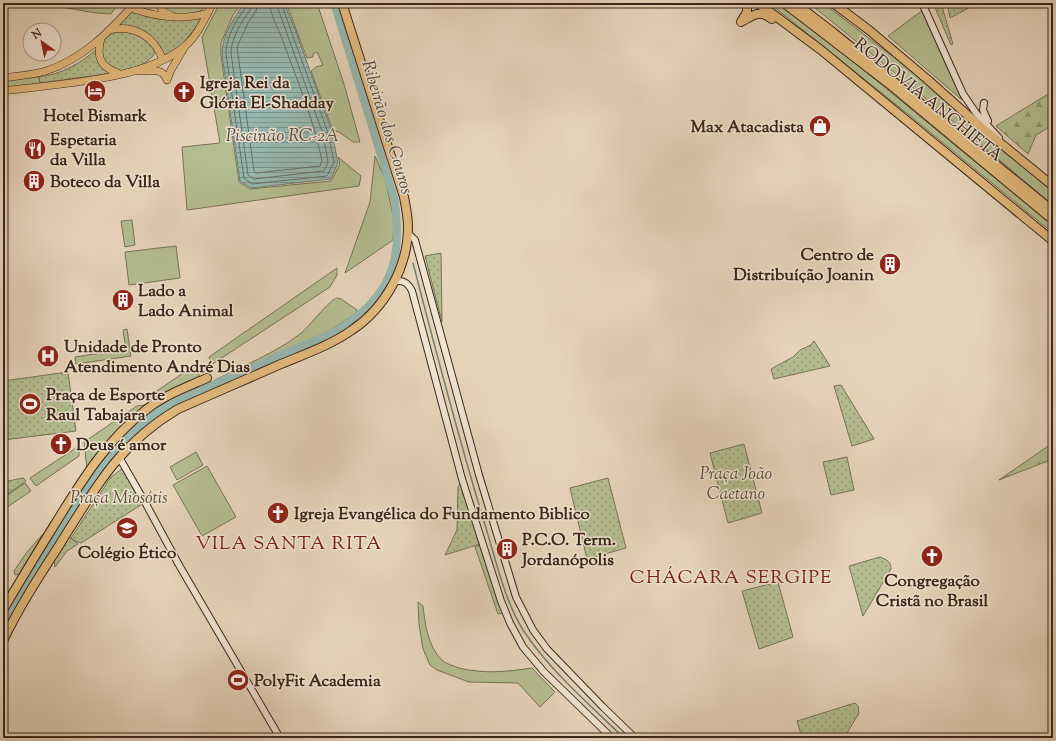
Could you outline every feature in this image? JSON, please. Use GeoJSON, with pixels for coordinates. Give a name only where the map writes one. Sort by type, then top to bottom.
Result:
{"type":"FeatureCollection","features":[{"type":"Feature","properties":{"kind":"highway"},"geometry":{"type":"LineString","coordinates":[[3,641],[48,563],[95,488],[119,457],[150,428],[178,409],[316,349],[352,330],[363,322],[380,305],[394,282],[404,255],[408,233],[404,197],[342,3]]}},
{"type":"Feature","properties":{"kind":"highway"},"geometry":{"type":"LineString","coordinates":[[746,3],[747,12],[741,22],[754,14],[764,13],[791,33],[808,41]]}},
{"type":"Feature","properties":{"kind":"highway"},"geometry":{"type":"LineString","coordinates":[[758,3],[808,41],[1053,241]]}},
{"type":"Feature","properties":{"kind":"highway","name":"RODOVIA ANCHIETA"},"geometry":{"type":"LineString","coordinates":[[784,3],[888,83],[1053,220]]}},
{"type":"Feature","properties":{"kind":"highway","name":"RODOVIA ANCHIETA"},"geometry":{"type":"LineString","coordinates":[[795,3],[834,32],[1053,211]]}},
{"type":"Feature","properties":{"kind":"highway"},"geometry":{"type":"LineString","coordinates":[[832,3],[869,30],[1011,152],[1053,186]]}},
{"type":"Feature","properties":{"kind":"highway"},"geometry":{"type":"LineString","coordinates":[[3,610],[22,576],[73,494],[110,443],[148,408],[169,395],[207,378]]}},
{"type":"Feature","properties":{"kind":"main road"},"geometry":{"type":"LineString","coordinates":[[157,3],[164,12],[174,17]]}},
{"type":"Feature","properties":{"kind":"main road"},"geometry":{"type":"LineString","coordinates":[[131,71],[160,71],[164,73],[167,80],[171,70],[186,45],[196,33],[213,3]]}},
{"type":"Feature","properties":{"kind":"main road"},"geometry":{"type":"LineString","coordinates":[[922,3],[963,94],[976,113],[1011,152]]}},
{"type":"Feature","properties":{"kind":"main road"},"geometry":{"type":"LineString","coordinates":[[3,78],[44,72],[81,54],[101,38],[133,5],[156,16],[193,17],[208,13]]}},
{"type":"Feature","properties":{"kind":"main road"},"geometry":{"type":"LineString","coordinates":[[109,30],[123,28],[134,30],[149,38],[158,48],[163,60]]}},
{"type":"Feature","properties":{"kind":"main road"},"geometry":{"type":"LineString","coordinates":[[101,38],[99,51],[101,61],[107,68],[120,74]]}},
{"type":"Feature","properties":{"kind":"main road"},"geometry":{"type":"LineString","coordinates":[[3,91],[101,78],[120,74],[163,60],[186,45]]}},
{"type":"Feature","properties":{"kind":"main road"},"geometry":{"type":"LineString","coordinates":[[144,67],[155,56],[158,48]]}},
{"type":"Feature","properties":{"kind":"main road"},"geometry":{"type":"LineString","coordinates":[[984,103],[984,114],[999,138]]}},
{"type":"Feature","properties":{"kind":"main road"},"geometry":{"type":"LineString","coordinates":[[408,233],[415,240],[477,468],[516,597],[533,630],[547,649],[603,708],[635,738]]}},
{"type":"Feature","properties":{"kind":"main road"},"geometry":{"type":"LineString","coordinates":[[394,282],[406,282],[412,291],[462,479],[501,601],[510,623],[523,647],[544,672],[612,738]]}},
{"type":"Feature","properties":{"kind":"main road"},"geometry":{"type":"LineString","coordinates":[[119,457],[179,566],[280,738]]}},
{"type":"Feature","properties":{"kind":"green space"},"geometry":{"type":"Polygon","coordinates":[[[38,3],[90,3],[109,5],[115,8],[111,14],[96,13],[38,3]]]}},
{"type":"Feature","properties":{"kind":"green space"},"geometry":{"type":"Polygon","coordinates":[[[160,3],[208,3],[199,11],[182,14],[164,9],[160,3]]]}},
{"type":"Feature","properties":{"kind":"green space"},"geometry":{"type":"Polygon","coordinates":[[[220,3],[242,3],[233,15],[221,43],[221,56],[239,182],[250,189],[331,181],[340,164],[338,157],[361,176],[359,186],[187,210],[182,147],[220,143],[202,37],[220,3]]]}},
{"type":"Feature","properties":{"kind":"green space"},"geometry":{"type":"Polygon","coordinates":[[[286,3],[317,3],[344,84],[360,142],[353,142],[339,132],[333,131],[311,71],[316,67],[323,65],[317,52],[313,54],[313,57],[307,58],[286,3]]]}},
{"type":"Feature","properties":{"kind":"green space"},"geometry":{"type":"Polygon","coordinates":[[[769,3],[779,3],[814,29],[1053,226],[1053,233],[914,119],[769,3]]]}},
{"type":"Feature","properties":{"kind":"green space"},"geometry":{"type":"Polygon","coordinates":[[[809,3],[823,3],[912,71],[975,128],[1053,192],[1053,205],[912,87],[809,3]]]}},
{"type":"Feature","properties":{"kind":"green space"},"geometry":{"type":"Polygon","coordinates":[[[933,3],[941,3],[953,44],[951,45],[933,3]]]}},
{"type":"Feature","properties":{"kind":"green space"},"geometry":{"type":"Polygon","coordinates":[[[947,3],[978,3],[950,18],[947,3]]]}},
{"type":"Feature","properties":{"kind":"green space"},"geometry":{"type":"Polygon","coordinates":[[[132,9],[146,15],[204,16],[183,44],[164,58],[151,36],[113,28],[132,9]]]}},
{"type":"Feature","properties":{"kind":"green space"},"geometry":{"type":"Polygon","coordinates":[[[923,10],[962,100],[888,36],[923,10]]]}},
{"type":"Feature","properties":{"kind":"green space"},"geometry":{"type":"Polygon","coordinates":[[[121,30],[143,36],[156,51],[145,63],[118,72],[104,62],[101,50],[103,41],[109,34],[121,30]]]}},
{"type":"Feature","properties":{"kind":"green space"},"geometry":{"type":"Polygon","coordinates":[[[98,48],[98,53],[113,73],[40,83],[39,77],[48,76],[71,67],[98,48]]]}},
{"type":"Feature","properties":{"kind":"green space"},"geometry":{"type":"Polygon","coordinates":[[[39,77],[40,83],[3,88],[3,81],[39,77]]]}},
{"type":"Feature","properties":{"kind":"green space"},"geometry":{"type":"Polygon","coordinates":[[[1053,91],[1053,126],[1036,135],[1028,154],[996,126],[1053,91]]]}},
{"type":"Feature","properties":{"kind":"green space"},"geometry":{"type":"Polygon","coordinates":[[[375,156],[385,179],[394,219],[393,240],[345,273],[370,202],[375,156]]]}},
{"type":"Feature","properties":{"kind":"green space"},"geometry":{"type":"Polygon","coordinates":[[[132,220],[135,245],[125,247],[121,221],[132,220]]]}},
{"type":"Feature","properties":{"kind":"green space"},"geometry":{"type":"Polygon","coordinates":[[[176,246],[180,278],[129,285],[125,252],[176,246]]]}},
{"type":"Feature","properties":{"kind":"green space"},"geometry":{"type":"Polygon","coordinates":[[[441,253],[442,322],[425,256],[441,253]]]}},
{"type":"Feature","properties":{"kind":"green space"},"geometry":{"type":"Polygon","coordinates":[[[337,268],[337,275],[330,287],[211,365],[209,357],[337,268]]]}},
{"type":"Feature","properties":{"kind":"green space"},"geometry":{"type":"Polygon","coordinates":[[[337,298],[341,299],[357,310],[355,314],[329,331],[216,382],[215,380],[259,359],[290,341],[304,331],[329,303],[337,298]]]}},
{"type":"Feature","properties":{"kind":"green space"},"geometry":{"type":"Polygon","coordinates":[[[127,329],[131,356],[76,364],[75,357],[126,349],[123,330],[127,329]]]}},
{"type":"Feature","properties":{"kind":"green space"},"geometry":{"type":"Polygon","coordinates":[[[814,341],[830,366],[774,379],[771,369],[793,357],[800,350],[811,345],[814,341]]]}},
{"type":"Feature","properties":{"kind":"green space"},"geometry":{"type":"Polygon","coordinates":[[[192,367],[197,367],[199,369],[199,376],[185,385],[151,398],[151,395],[192,367]]]}},
{"type":"Feature","properties":{"kind":"green space","name":"Praça de Esporte Raul Tabajara"},"geometry":{"type":"Polygon","coordinates":[[[68,372],[76,431],[3,440],[3,381],[68,372]]]}},
{"type":"Feature","properties":{"kind":"green space"},"geometry":{"type":"Polygon","coordinates":[[[841,385],[874,439],[852,446],[834,386],[841,385]]]}},
{"type":"Feature","properties":{"kind":"green space"},"geometry":{"type":"Polygon","coordinates":[[[145,405],[105,443],[87,469],[84,442],[137,406],[145,405]]]}},
{"type":"Feature","properties":{"kind":"green space"},"geometry":{"type":"Polygon","coordinates":[[[1053,442],[1053,459],[999,480],[1051,444],[1053,442]]]}},
{"type":"Feature","properties":{"kind":"green space","name":"Praça João Caetano"},"geometry":{"type":"Polygon","coordinates":[[[744,444],[762,513],[728,523],[710,453],[744,444]]]}},
{"type":"Feature","properties":{"kind":"green space"},"geometry":{"type":"Polygon","coordinates":[[[79,446],[79,456],[36,486],[30,478],[79,446]]]}},
{"type":"Feature","properties":{"kind":"green space"},"geometry":{"type":"Polygon","coordinates":[[[196,452],[203,465],[177,480],[170,467],[196,452]]]}},
{"type":"Feature","properties":{"kind":"green space"},"geometry":{"type":"Polygon","coordinates":[[[847,457],[854,490],[831,495],[823,462],[847,457]]]}},
{"type":"Feature","properties":{"kind":"green space"},"geometry":{"type":"Polygon","coordinates":[[[207,466],[236,517],[202,536],[173,485],[207,466]]]}},
{"type":"Feature","properties":{"kind":"green space","name":"Praça Miosótis"},"geometry":{"type":"Polygon","coordinates":[[[123,468],[144,503],[81,543],[73,540],[71,538],[111,477],[123,468]]]}},
{"type":"Feature","properties":{"kind":"green space"},"geometry":{"type":"Polygon","coordinates":[[[23,478],[26,481],[3,497],[3,482],[23,478]]]}},
{"type":"Feature","properties":{"kind":"green space"},"geometry":{"type":"Polygon","coordinates":[[[608,478],[626,548],[587,559],[570,488],[608,478]]]}},
{"type":"Feature","properties":{"kind":"green space"},"geometry":{"type":"Polygon","coordinates":[[[25,483],[31,491],[3,510],[3,498],[25,483]]]}},
{"type":"Feature","properties":{"kind":"green space"},"geometry":{"type":"Polygon","coordinates":[[[460,484],[463,485],[480,544],[445,555],[457,530],[458,487],[460,484]]]}},
{"type":"Feature","properties":{"kind":"green space"},"geometry":{"type":"Polygon","coordinates":[[[43,534],[20,574],[15,575],[14,571],[27,552],[43,534]]]}},
{"type":"Feature","properties":{"kind":"green space","name":"Praça Miosótis"},"geometry":{"type":"Polygon","coordinates":[[[69,537],[78,544],[67,551],[55,567],[54,560],[69,537]]]}},
{"type":"Feature","properties":{"kind":"green space"},"geometry":{"type":"Polygon","coordinates":[[[480,545],[503,613],[498,614],[475,547],[480,545]]]}},
{"type":"Feature","properties":{"kind":"green space"},"geometry":{"type":"Polygon","coordinates":[[[880,557],[888,561],[891,569],[863,616],[849,566],[880,557]]]}},
{"type":"Feature","properties":{"kind":"green space"},"geometry":{"type":"Polygon","coordinates":[[[778,582],[793,637],[759,649],[742,591],[778,582]]]}},
{"type":"Feature","properties":{"kind":"green space"},"geometry":{"type":"Polygon","coordinates":[[[418,602],[423,606],[426,628],[433,649],[437,655],[448,664],[468,670],[486,672],[532,668],[555,692],[540,707],[518,683],[469,682],[437,670],[430,665],[423,649],[419,624],[418,602]]]}},
{"type":"Feature","properties":{"kind":"green space"},"geometry":{"type":"Polygon","coordinates":[[[855,703],[858,706],[859,713],[844,738],[802,738],[797,721],[855,703]]]}},
{"type":"Feature","properties":{"kind":"water","name":"Piscinão RC-2A"},"geometry":{"type":"Polygon","coordinates":[[[244,3],[284,3],[295,29],[332,132],[338,163],[331,179],[251,188],[240,181],[222,54],[226,33],[244,3]]]}},
{"type":"Feature","properties":{"kind":"waterway","name":"Ribeirão dos Couros"},"geometry":{"type":"LineString","coordinates":[[3,624],[71,513],[101,468],[125,440],[146,421],[164,408],[196,392],[328,335],[349,323],[376,298],[389,277],[395,257],[397,241],[395,201],[334,3]]}},
{"type":"Feature","properties":{"kind":"waterway","name":"Ribeirão dos Couros"},"geometry":{"type":"LineString","coordinates":[[413,263],[466,462],[497,567],[511,606],[523,630],[545,659],[570,687],[624,738]]}},
{"type":"Feature","properties":{"kind":"place","name":"Hotel Bismark"},"geometry":{"type":"Point","coordinates":[95,91]}},
{"type":"Feature","properties":{"kind":"place","name":"Igreja Rei da Glória El-Shadday"},"geometry":{"type":"Point","coordinates":[184,92]}},
{"type":"Feature","properties":{"kind":"place","name":"Max Atacadista"},"geometry":{"type":"Point","coordinates":[820,126]}},
{"type":"Feature","properties":{"kind":"place","name":"Espetaria da Villa"},"geometry":{"type":"Point","coordinates":[35,149]}},
{"type":"Feature","properties":{"kind":"place","name":"Boteco da Villa"},"geometry":{"type":"Point","coordinates":[34,181]}},
{"type":"Feature","properties":{"kind":"place","name":"Centro de Distribuíção Joanin"},"geometry":{"type":"Point","coordinates":[890,264]}},
{"type":"Feature","properties":{"kind":"place","name":"Lado a Lado Animal"},"geometry":{"type":"Point","coordinates":[123,300]}},
{"type":"Feature","properties":{"kind":"place","name":"Unidade de Pronto Atendimento André Dias"},"geometry":{"type":"Point","coordinates":[48,356]}},
{"type":"Feature","properties":{"kind":"place","name":"Praça de Esporte Raul Tabajara"},"geometry":{"type":"Point","coordinates":[30,404]}},
{"type":"Feature","properties":{"kind":"place","name":"Deus é amor"},"geometry":{"type":"Point","coordinates":[61,444]}},
{"type":"Feature","properties":{"kind":"place","name":"Igreja Evangélica do Fundamento Biblico"},"geometry":{"type":"Point","coordinates":[278,513]}},
{"type":"Feature","properties":{"kind":"place","name":"Colégio Ético"},"geometry":{"type":"Point","coordinates":[127,528]}},
{"type":"Feature","properties":{"kind":"place","name":"P.C.O. Term. Jordanópolis"},"geometry":{"type":"Point","coordinates":[507,549]}},
{"type":"Feature","properties":{"kind":"place","name":"Congregação Cristã no Brasil"},"geometry":{"type":"Point","coordinates":[932,556]}},
{"type":"Feature","properties":{"kind":"place","name":"PolyFit Academia"},"geometry":{"type":"Point","coordinates":[238,680]}},
{"type":"Feature","properties":{"kind":"district","name":"VILA SANTA RITA"},"geometry":{"type":"Point","coordinates":[289,542]}},
{"type":"Feature","properties":{"kind":"district","name":"CHÁCARA SERGIPE"},"geometry":{"type":"Point","coordinates":[731,576]}}]}
